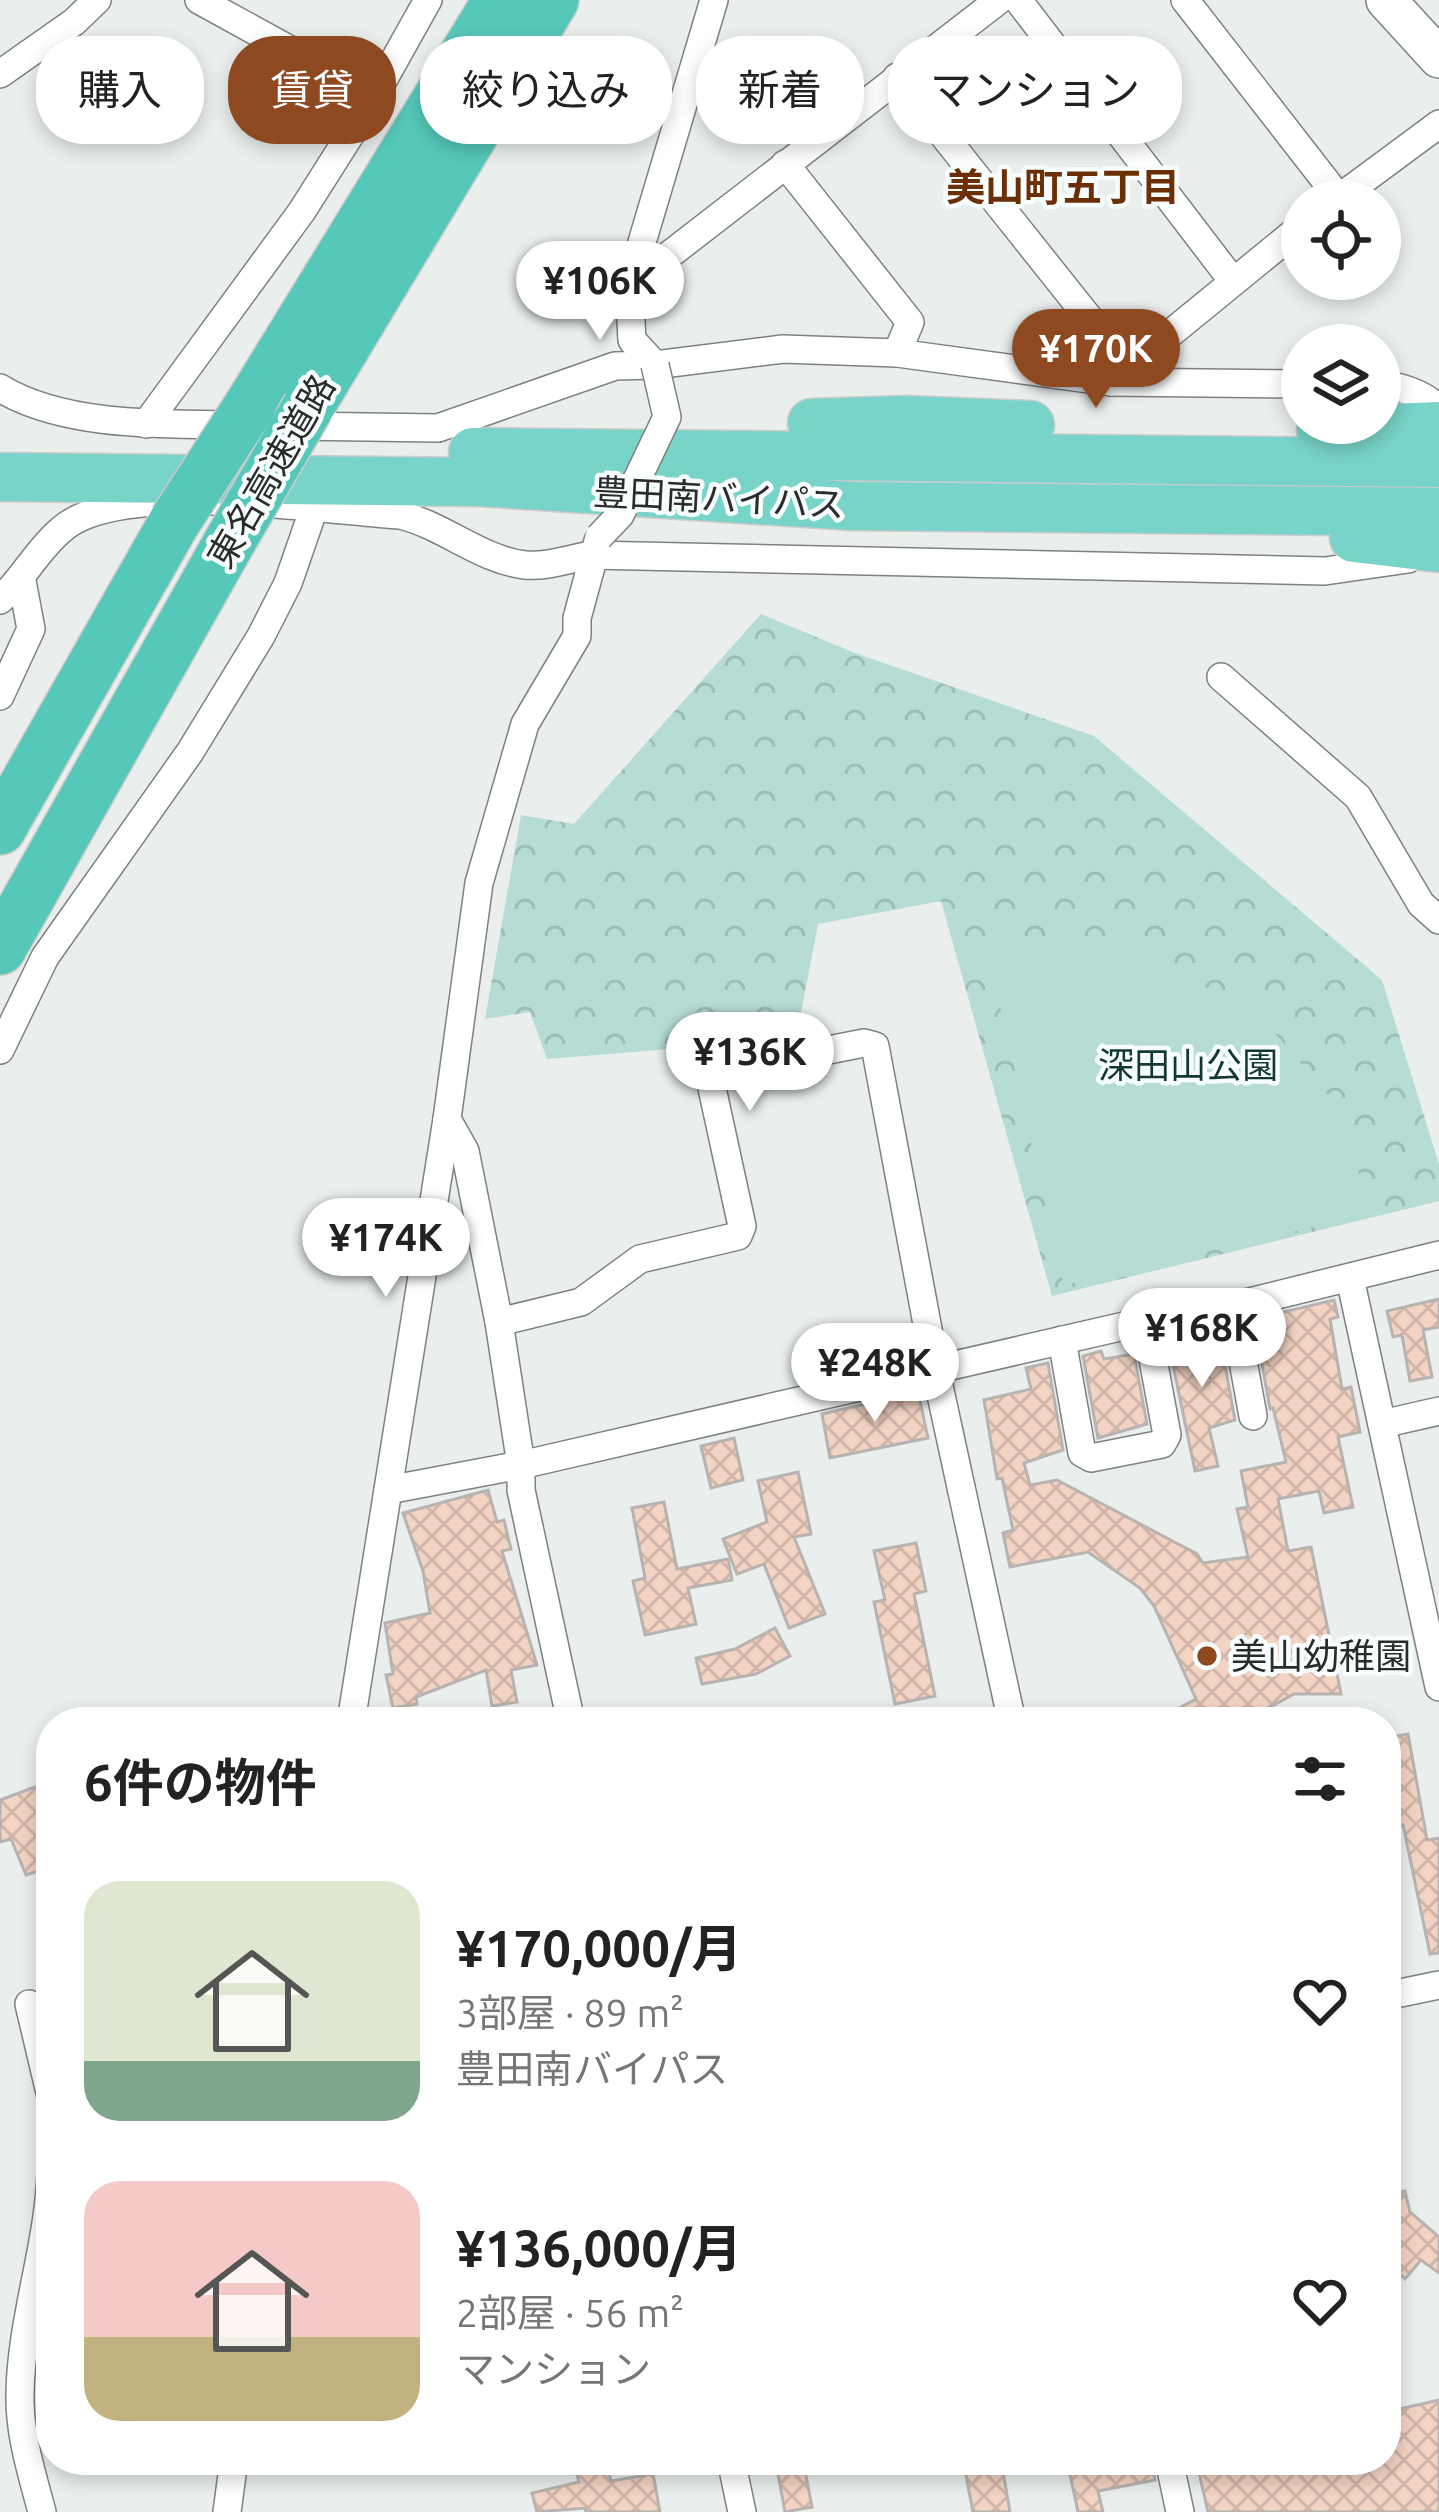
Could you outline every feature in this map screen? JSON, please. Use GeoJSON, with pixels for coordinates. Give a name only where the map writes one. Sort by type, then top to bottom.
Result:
{"type":"FeatureCollection","features":[{"type":"Feature","properties":{"kind":"highway","name":"東名高速道路"},"geometry":{"type":"LineString","coordinates":[[0,829],[175,521],[500,0]]}},
{"type":"Feature","properties":{"kind":"highway","name":"東名高速道路"},"geometry":{"type":"LineString","coordinates":[[0,949],[308,407],[553,0]]}},
{"type":"Feature","properties":{"kind":"highway"},"geometry":{"type":"LineString","coordinates":[[527,453],[702,426],[747,424],[906,420],[1267,434],[1439,426]]}},
{"type":"Feature","properties":{"kind":"highway","name":"豊田南バイパス"},"geometry":{"type":"LineString","coordinates":[[0,444],[110,450],[1439,463]]}},
{"type":"Feature","properties":{"kind":"highway","name":"豊田南バイパス"},"geometry":{"type":"LineString","coordinates":[[0,476],[479,482],[601,528],[852,506],[1439,512]]}},
{"type":"Feature","properties":{"kind":"highway"},"geometry":{"type":"LineString","coordinates":[[601,528],[712,510],[993,530],[1341,536],[1439,551]]}},
{"type":"Feature","properties":{"kind":"main road"},"geometry":{"type":"LineString","coordinates":[[1386,0],[1439,58]]}},
{"type":"Feature","properties":{"kind":"street"},"geometry":{"type":"LineString","coordinates":[[0,74],[98,0]]}},
{"type":"Feature","properties":{"kind":"street"},"geometry":{"type":"LineString","coordinates":[[199,0],[264,36]]}},
{"type":"Feature","properties":{"kind":"street"},"geometry":{"type":"LineString","coordinates":[[396,57],[428,0]]}},
{"type":"Feature","properties":{"kind":"street"},"geometry":{"type":"LineString","coordinates":[[0,600],[22,581],[62,528],[94,510],[145,501],[314,508],[428,521],[522,565],[620,515],[667,417],[656,365],[632,340],[629,286],[714,0]]}},
{"type":"Feature","properties":{"kind":"street"},"geometry":{"type":"LineString","coordinates":[[951,36],[999,0]]}},
{"type":"Feature","properties":{"kind":"street"},"geometry":{"type":"LineString","coordinates":[[1018,0],[1232,280]]}},
{"type":"Feature","properties":{"kind":"street"},"geometry":{"type":"LineString","coordinates":[[1185,0],[1322,180]]}},
{"type":"Feature","properties":{"kind":"street"},"geometry":{"type":"LineString","coordinates":[[629,286],[888,84]]}},
{"type":"Feature","properties":{"kind":"street"},"geometry":{"type":"LineString","coordinates":[[1364,180],[1439,124]]}},
{"type":"Feature","properties":{"kind":"street"},"geometry":{"type":"LineString","coordinates":[[146,424],[302,212],[345,144]]}},
{"type":"Feature","properties":{"kind":"street"},"geometry":{"type":"LineString","coordinates":[[950,144],[1100,332],[1111,382]]}},
{"type":"Feature","properties":{"kind":"street"},"geometry":{"type":"LineString","coordinates":[[785,164],[910,322],[897,353]]}},
{"type":"Feature","properties":{"kind":"street"},"geometry":{"type":"LineString","coordinates":[[1111,382],[1281,242]]}},
{"type":"Feature","properties":{"kind":"street"},"geometry":{"type":"LineString","coordinates":[[0,388],[20,401],[146,424],[439,428],[615,366],[783,349],[897,353],[1111,382],[1281,384]]}},
{"type":"Feature","properties":{"kind":"street"},"geometry":{"type":"LineString","coordinates":[[1401,388],[1432,401],[1439,410]]}},
{"type":"Feature","properties":{"kind":"street"},"geometry":{"type":"LineString","coordinates":[[0,1050],[45,957],[190,752],[261,636],[288,584],[314,508]]}},
{"type":"Feature","properties":{"kind":"street"},"geometry":{"type":"LineString","coordinates":[[601,528],[1325,571],[1439,551]]}},
{"type":"Feature","properties":{"kind":"street"},"geometry":{"type":"LineString","coordinates":[[353,1707],[447,1119],[479,883],[525,724],[577,636],[577,618],[601,528]]}},
{"type":"Feature","properties":{"kind":"street"},"geometry":{"type":"LineString","coordinates":[[0,696],[32,628],[22,581]]}},
{"type":"Feature","properties":{"kind":"street"},"geometry":{"type":"LineString","coordinates":[[1221,677],[1358,797],[1421,904],[1439,920]]}},
{"type":"Feature","properties":{"kind":"street"},"geometry":{"type":"LineString","coordinates":[[499,1322],[581,1302],[640,1259],[738,1236],[742,1226],[710,1079],[722,1071],[864,1043],[875,1046],[936,1372],[1009,1707]]}},
{"type":"Feature","properties":{"kind":"street"},"geometry":{"type":"LineString","coordinates":[[447,1119],[465,1151],[499,1322],[521,1465],[520,1490],[568,1707]]}},
{"type":"Feature","properties":{"kind":"street"},"geometry":{"type":"LineString","coordinates":[[388,1490],[521,1465],[1146,1321],[1233,1306],[1439,1255]]}},
{"type":"Feature","properties":{"kind":"street"},"geometry":{"type":"LineString","coordinates":[[1350,1278],[1439,1688]]}},
{"type":"Feature","properties":{"kind":"street"},"geometry":{"type":"LineString","coordinates":[[1233,1306],[1253,1416]]}},
{"type":"Feature","properties":{"kind":"street"},"geometry":{"type":"LineString","coordinates":[[1062,1340],[1082,1453],[1091,1458],[1162,1444],[1167,1435],[1146,1321]]}},
{"type":"Feature","properties":{"kind":"street"},"geometry":{"type":"LineString","coordinates":[[1382,1424],[1439,1411]]}},
{"type":"Feature","properties":{"kind":"street"},"geometry":{"type":"LineString","coordinates":[[1401,1993],[1439,1985]]}},
{"type":"Feature","properties":{"kind":"street"},"geometry":{"type":"LineString","coordinates":[[29,2005],[36,2034]]}},
{"type":"Feature","properties":{"kind":"street"},"geometry":{"type":"LineString","coordinates":[[36,2287],[20,2396],[24,2441],[42,2512]]}},
{"type":"Feature","properties":{"kind":"street"},"geometry":{"type":"LineString","coordinates":[[226,2512],[232,2475]]}},
{"type":"Feature","properties":{"kind":"street"},"geometry":{"type":"LineString","coordinates":[[733,2475],[742,2512]]}},
{"type":"Feature","properties":{"kind":"street"},"geometry":{"type":"LineString","coordinates":[[1172,2475],[1180,2512]]}},
{"type":"Feature","properties":{"kind":"green space","name":"深田山公園"},"geometry":{"type":"Polygon","coordinates":[[[761,614],[855,653],[1094,736],[1382,980],[1439,1164],[1439,1201],[1052,1296],[941,901],[818,924],[796,1039],[547,1059],[530,1012],[485,1019],[521,815],[574,824],[761,614]]]}},
{"type":"Feature","properties":{"kind":"green space"},"geometry":{"type":"Polygon","coordinates":[[[984,937],[1109,942],[1255,1010],[1333,1101],[1373,1213],[1064,1285],[984,937]]]}},
{"type":"Feature","properties":{"kind":"building"},"geometry":{"type":"Polygon","coordinates":[[[1439,1299],[1439,1327],[1423,1330],[1432,1377],[1410,1381],[1402,1335],[1393,1337],[1387,1311],[1439,1299]]]}},
{"type":"Feature","properties":{"kind":"building"},"geometry":{"type":"Polygon","coordinates":[[[1334,1300],[1338,1317],[1330,1319],[1342,1389],[1351,1387],[1360,1432],[1338,1437],[1353,1507],[1324,1513],[1319,1491],[1278,1499],[1288,1551],[1311,1547],[1341,1694],[1294,1694],[1270,1707],[1181,1707],[1196,1699],[1154,1606],[1140,1588],[1088,1552],[1010,1567],[1003,1533],[1013,1530],[1002,1478],[997,1479],[984,1400],[1031,1389],[1026,1368],[1048,1363],[1063,1450],[1024,1463],[1030,1485],[1057,1480],[1197,1554],[1203,1563],[1248,1557],[1237,1509],[1248,1507],[1241,1471],[1286,1462],[1270,1409],[1254,1319],[1334,1300]]]}},
{"type":"Feature","properties":{"kind":"building"},"geometry":{"type":"Polygon","coordinates":[[[1218,1327],[1235,1420],[1209,1428],[1218,1466],[1195,1471],[1167,1336],[1218,1327]]]}},
{"type":"Feature","properties":{"kind":"building"},"geometry":{"type":"Polygon","coordinates":[[[1101,1351],[1104,1359],[1134,1354],[1147,1424],[1098,1438],[1083,1356],[1101,1351]]]}},
{"type":"Feature","properties":{"kind":"building"},"geometry":{"type":"Polygon","coordinates":[[[918,1392],[928,1438],[830,1458],[822,1414],[918,1392]]]}},
{"type":"Feature","properties":{"kind":"building"},"geometry":{"type":"Polygon","coordinates":[[[734,1438],[743,1480],[711,1488],[701,1446],[734,1438]]]}},
{"type":"Feature","properties":{"kind":"building"},"geometry":{"type":"Polygon","coordinates":[[[798,1472],[811,1534],[794,1537],[825,1614],[789,1628],[764,1564],[737,1574],[723,1539],[767,1522],[758,1481],[798,1472]]]}},
{"type":"Feature","properties":{"kind":"building"},"geometry":{"type":"Polygon","coordinates":[[[488,1490],[497,1522],[504,1520],[511,1549],[502,1551],[537,1665],[511,1670],[517,1702],[492,1706],[486,1670],[416,1697],[417,1704],[393,1707],[386,1675],[393,1674],[385,1623],[430,1613],[423,1571],[403,1513],[488,1490]]]}},
{"type":"Feature","properties":{"kind":"building"},"geometry":{"type":"Polygon","coordinates":[[[664,1502],[677,1569],[728,1559],[732,1580],[688,1588],[696,1624],[645,1635],[633,1581],[645,1578],[632,1508],[664,1502]]]}},
{"type":"Feature","properties":{"kind":"building"},"geometry":{"type":"Polygon","coordinates":[[[916,1543],[926,1591],[914,1594],[935,1696],[895,1704],[874,1602],[885,1600],[874,1551],[916,1543]]]}},
{"type":"Feature","properties":{"kind":"building"},"geometry":{"type":"Polygon","coordinates":[[[775,1628],[790,1656],[756,1674],[702,1684],[696,1658],[735,1649],[775,1628]]]}},
{"type":"Feature","properties":{"kind":"building"},"geometry":{"type":"Polygon","coordinates":[[[1408,1734],[1427,1840],[1439,1838],[1439,1953],[1430,1954],[1401,1825],[1401,1735],[1408,1734]]]}},
{"type":"Feature","properties":{"kind":"building"},"geometry":{"type":"Polygon","coordinates":[[[36,1787],[36,1872],[26,1875],[11,1839],[0,1842],[0,1800],[36,1787]]]}},
{"type":"Feature","properties":{"kind":"building"},"geometry":{"type":"Polygon","coordinates":[[[1405,2191],[1410,2212],[1439,2237],[1439,2273],[1421,2260],[1405,2279],[1401,2276],[1401,2192],[1405,2191]]]}},
{"type":"Feature","properties":{"kind":"building"},"geometry":{"type":"Polygon","coordinates":[[[1439,2400],[1439,2512],[1208,2512],[1199,2475],[1401,2475],[1401,2409],[1439,2400]]]}},
{"type":"Feature","properties":{"kind":"building"},"geometry":{"type":"Polygon","coordinates":[[[577,2475],[610,2475],[611,2481],[653,2475],[660,2512],[586,2512],[585,2508],[537,2512],[532,2493],[579,2482],[577,2475]]]}},
{"type":"Feature","properties":{"kind":"building"},"geometry":{"type":"Polygon","coordinates":[[[778,2475],[806,2475],[812,2507],[785,2512],[778,2475]]]}},
{"type":"Feature","properties":{"kind":"building"},"geometry":{"type":"Polygon","coordinates":[[[966,2475],[1004,2475],[1010,2512],[973,2512],[966,2475]]]}},
{"type":"Feature","properties":{"kind":"building"},"geometry":{"type":"Polygon","coordinates":[[[1070,2475],[1154,2475],[1155,2480],[1098,2491],[1103,2512],[1078,2512],[1070,2475]]]}},
{"type":"Feature","properties":{"kind":"place","name":"美山幼稚園"},"geometry":{"type":"Point","coordinates":[1207,1656]}},
{"type":"Feature","properties":{"kind":"district","name":"美山町五丁目"},"geometry":{"type":"Point","coordinates":[1063,187]}}]}
